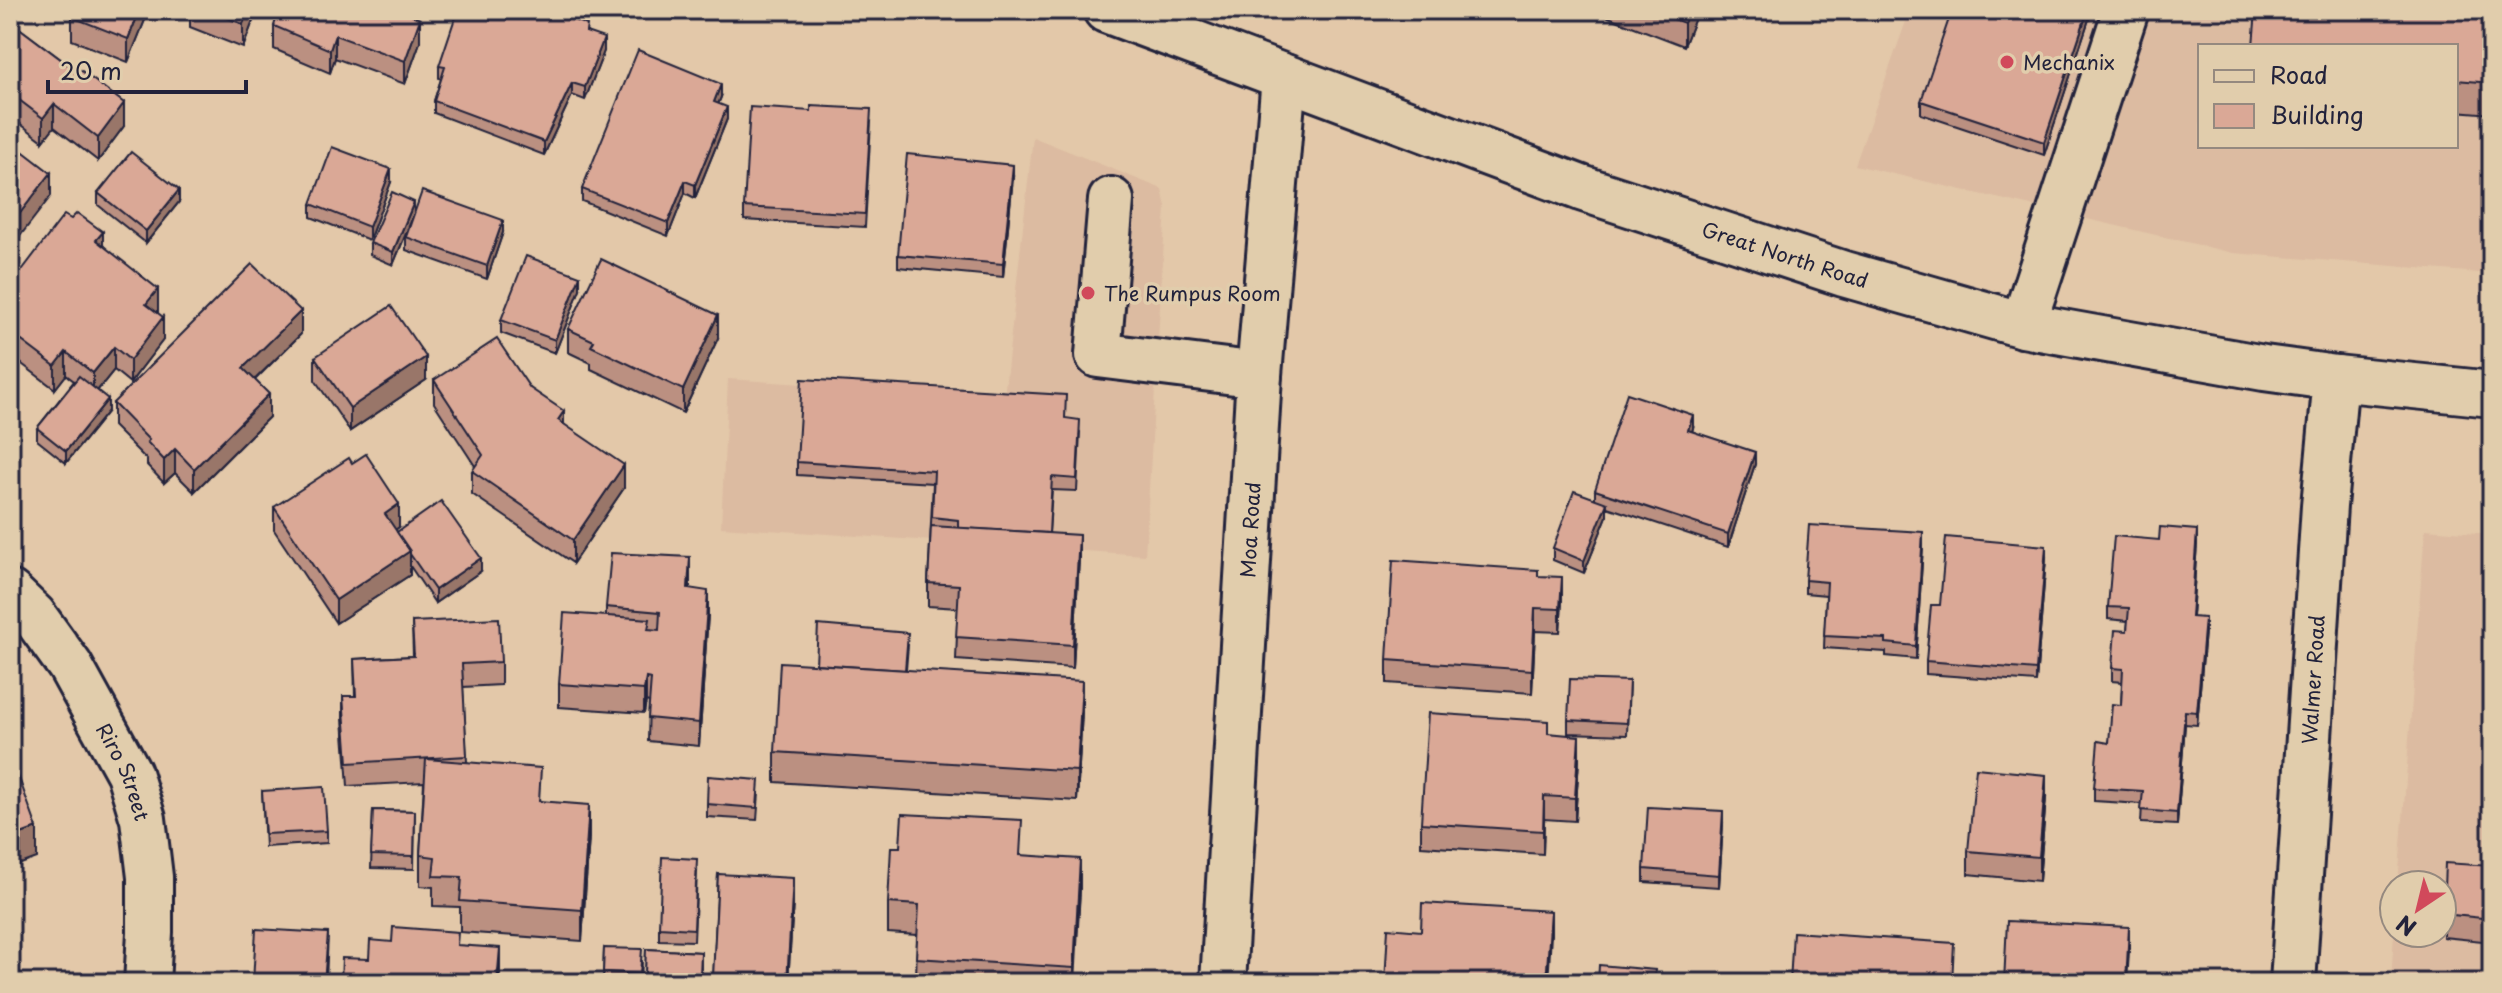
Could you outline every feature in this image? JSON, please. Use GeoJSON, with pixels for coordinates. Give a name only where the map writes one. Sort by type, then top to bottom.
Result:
{"type":"FeatureCollection","features":[{"type":"Feature","properties":{"kind":"street","name":"Great North Road"},"geometry":{"type":"LineString","coordinates":[[1106,10],[1581,188],[1844,274],[2023,325],[2173,354],[2336,378],[2492,394]]}},
{"type":"Feature","properties":{"kind":"street"},"geometry":{"type":"LineString","coordinates":[[2023,325],[2126,10]]}},
{"type":"Feature","properties":{"kind":"street","name":"Moa Road"},"geometry":{"type":"LineString","coordinates":[[1223,983],[1259,375],[1284,77]]}},
{"type":"Feature","properties":{"kind":"street"},"geometry":{"type":"LineString","coordinates":[[1111,200],[1098,355],[1259,375]]}},
{"type":"Feature","properties":{"kind":"street","name":"Walmer Road"},"geometry":{"type":"LineString","coordinates":[[2293,983],[2324,506],[2336,378]]}},
{"type":"Feature","properties":{"kind":"street","name":"Riro Street"},"geometry":{"type":"LineString","coordinates":[[10,593],[34,616],[70,666],[129,773],[143,819],[150,877],[147,983]]}},
{"type":"Feature","properties":{"kind":"shaded area"},"geometry":{"type":"Polygon","coordinates":[[[1910,10],[2492,10],[2492,274],[2233,253],[1855,165],[1910,10]]]}},
{"type":"Feature","properties":{"kind":"shaded area","name":"The Rumpus Room"},"geometry":{"type":"Polygon","coordinates":[[[1033,137],[1162,189],[1166,207],[1145,555],[721,527],[728,379],[1004,397],[1033,137]]]}},
{"type":"Feature","properties":{"kind":"shaded area"},"geometry":{"type":"Polygon","coordinates":[[[2425,529],[2492,534],[2492,983],[2391,983],[2393,949],[2458,949],[2458,869],[2399,869],[2425,529]]]}},
{"type":"Feature","properties":{"kind":"building"},"geometry":{"type":"Polygon","coordinates":[[[75,10],[140,10],[128,39],[72,17],[75,10]]]}},
{"type":"Feature","properties":{"kind":"building"},"geometry":{"type":"Polygon","coordinates":[[[206,10],[248,10],[243,24],[206,10]]]}},
{"type":"Feature","properties":{"kind":"building"},"geometry":{"type":"Polygon","coordinates":[[[279,10],[404,10],[420,19],[405,61],[335,35],[330,50],[274,26],[279,10]]]}},
{"type":"Feature","properties":{"kind":"building"},"geometry":{"type":"Polygon","coordinates":[[[509,10],[524,16],[526,10],[547,10],[587,25],[586,32],[604,38],[585,87],[572,83],[544,142],[434,101],[445,67],[439,66],[454,21],[461,12],[509,10]]]}},
{"type":"Feature","properties":{"kind":"building"},"geometry":{"type":"Polygon","coordinates":[[[1650,10],[1689,10],[1684,23],[1650,10]]]}},
{"type":"Feature","properties":{"kind":"building","name":"Mechanix"},"geometry":{"type":"Polygon","coordinates":[[[1952,10],[2088,10],[2044,142],[1921,101],[1952,10]]]}},
{"type":"Feature","properties":{"kind":"building"},"geometry":{"type":"Polygon","coordinates":[[[2256,10],[2492,10],[2492,83],[2458,80],[2458,44],[2253,44],[2256,10]]]}},
{"type":"Feature","properties":{"kind":"building"},"geometry":{"type":"Polygon","coordinates":[[[10,21],[124,103],[98,138],[54,104],[43,118],[10,93],[10,21]]]}},
{"type":"Feature","properties":{"kind":"building"},"geometry":{"type":"Polygon","coordinates":[[[638,50],[721,84],[714,102],[727,107],[695,185],[685,181],[668,223],[582,189],[638,50]]]}},
{"type":"Feature","properties":{"kind":"building"},"geometry":{"type":"Polygon","coordinates":[[[811,106],[871,109],[865,214],[744,207],[750,107],[811,111],[811,106]]]}},
{"type":"Feature","properties":{"kind":"building"},"geometry":{"type":"Polygon","coordinates":[[[16,146],[51,173],[10,226],[10,154],[16,146]]]}},
{"type":"Feature","properties":{"kind":"building"},"geometry":{"type":"Polygon","coordinates":[[[332,147],[391,169],[369,227],[311,204],[332,147]]]}},
{"type":"Feature","properties":{"kind":"building"},"geometry":{"type":"Polygon","coordinates":[[[131,152],[179,190],[146,231],[98,193],[131,152]]]}},
{"type":"Feature","properties":{"kind":"building"},"geometry":{"type":"Polygon","coordinates":[[[907,154],[1013,165],[1003,264],[898,255],[907,154]]]}},
{"type":"Feature","properties":{"kind":"building"},"geometry":{"type":"Polygon","coordinates":[[[422,191],[503,220],[487,266],[406,237],[422,191]]]}},
{"type":"Feature","properties":{"kind":"building"},"geometry":{"type":"Polygon","coordinates":[[[392,192],[414,202],[393,252],[370,243],[392,192]]]}},
{"type":"Feature","properties":{"kind":"building"},"geometry":{"type":"Polygon","coordinates":[[[77,213],[103,232],[96,240],[158,289],[146,304],[163,317],[130,360],[114,347],[93,373],[66,352],[55,366],[10,332],[10,286],[64,215],[71,219],[77,213]]]}},
{"type":"Feature","properties":{"kind":"building"},"geometry":{"type":"Polygon","coordinates":[[[526,256],[580,276],[555,340],[501,320],[526,256]]]}},
{"type":"Feature","properties":{"kind":"building"},"geometry":{"type":"Polygon","coordinates":[[[601,259],[718,315],[683,390],[591,346],[594,341],[568,329],[601,259]]]}},
{"type":"Feature","properties":{"kind":"building"},"geometry":{"type":"Polygon","coordinates":[[[252,264],[301,311],[243,368],[269,394],[194,469],[175,449],[164,460],[113,403],[252,264]]]}},
{"type":"Feature","properties":{"kind":"building"},"geometry":{"type":"Polygon","coordinates":[[[391,306],[426,357],[350,408],[315,357],[391,306]]]}},
{"type":"Feature","properties":{"kind":"building"},"geometry":{"type":"Polygon","coordinates":[[[497,339],[530,388],[564,411],[558,420],[624,465],[573,540],[472,471],[483,455],[434,380],[497,339]]]}},
{"type":"Feature","properties":{"kind":"building"},"geometry":{"type":"Polygon","coordinates":[[[79,376],[108,399],[66,451],[37,428],[79,376]]]}},
{"type":"Feature","properties":{"kind":"building"},"geometry":{"type":"Polygon","coordinates":[[[802,379],[1066,395],[1065,418],[1080,420],[1077,479],[1052,477],[1049,533],[958,528],[958,520],[932,517],[934,471],[797,462],[802,379]]]}},
{"type":"Feature","properties":{"kind":"building"},"geometry":{"type":"Polygon","coordinates":[[[1627,393],[1693,415],[1688,430],[1755,452],[1728,534],[1595,490],[1627,393]]]}},
{"type":"Feature","properties":{"kind":"building"},"geometry":{"type":"Polygon","coordinates":[[[366,454],[399,504],[385,514],[410,551],[336,600],[274,507],[349,458],[352,463],[366,454]]]}},
{"type":"Feature","properties":{"kind":"building"},"geometry":{"type":"Polygon","coordinates":[[[1574,491],[1607,503],[1584,561],[1553,548],[1574,491]]]}},
{"type":"Feature","properties":{"kind":"building"},"geometry":{"type":"Polygon","coordinates":[[[441,501],[481,558],[435,590],[397,532],[441,501]]]}},
{"type":"Feature","properties":{"kind":"building"},"geometry":{"type":"Polygon","coordinates":[[[1809,525],[1923,532],[1916,646],[1886,643],[1886,639],[1824,636],[1827,582],[1805,580],[1809,525]]]}},
{"type":"Feature","properties":{"kind":"building"},"geometry":{"type":"Polygon","coordinates":[[[931,526],[1079,535],[1073,645],[956,637],[959,585],[928,583],[931,526]]]}},
{"type":"Feature","properties":{"kind":"building"},"geometry":{"type":"Polygon","coordinates":[[[2160,527],[2197,530],[2191,617],[2205,618],[2197,712],[2185,711],[2177,813],[2141,810],[2143,791],[2094,788],[2098,741],[2109,743],[2112,704],[2121,705],[2123,669],[2112,668],[2115,630],[2127,631],[2129,608],[2108,607],[2114,536],[2159,540],[2160,527]]]}},
{"type":"Feature","properties":{"kind":"building"},"geometry":{"type":"Polygon","coordinates":[[[1946,537],[2046,546],[2036,670],[1926,661],[1931,605],[1940,605],[1946,537]]]}},
{"type":"Feature","properties":{"kind":"building"},"geometry":{"type":"Polygon","coordinates":[[[611,553],[690,557],[688,588],[708,591],[699,723],[648,718],[651,679],[646,678],[644,690],[559,684],[564,613],[650,619],[648,629],[659,630],[660,612],[606,607],[611,553]]]}},
{"type":"Feature","properties":{"kind":"building"},"geometry":{"type":"Polygon","coordinates":[[[1393,560],[1538,570],[1538,576],[1562,577],[1560,609],[1535,608],[1532,670],[1387,660],[1393,560]]]}},
{"type":"Feature","properties":{"kind":"building"},"geometry":{"type":"Polygon","coordinates":[[[499,618],[501,662],[462,664],[467,756],[348,763],[343,696],[356,696],[354,659],[414,656],[412,622],[499,618]]]}},
{"type":"Feature","properties":{"kind":"building"},"geometry":{"type":"Polygon","coordinates":[[[818,625],[908,633],[905,670],[816,664],[818,625]]]}},
{"type":"Feature","properties":{"kind":"building"},"geometry":{"type":"Polygon","coordinates":[[[780,662],[1082,681],[1077,771],[775,752],[780,662]]]}},
{"type":"Feature","properties":{"kind":"building"},"geometry":{"type":"Polygon","coordinates":[[[1570,679],[1629,681],[1627,723],[1568,720],[1570,679]]]}},
{"type":"Feature","properties":{"kind":"building"},"geometry":{"type":"Polygon","coordinates":[[[1428,713],[1548,721],[1548,733],[1579,736],[1575,798],[1544,796],[1543,831],[1421,823],[1428,713]]]}},
{"type":"Feature","properties":{"kind":"building"},"geometry":{"type":"Polygon","coordinates":[[[10,757],[37,828],[10,838],[10,757]]]}},
{"type":"Feature","properties":{"kind":"building"},"geometry":{"type":"Polygon","coordinates":[[[426,759],[541,768],[539,801],[589,805],[582,910],[460,901],[462,877],[433,876],[435,857],[420,855],[426,759]]]}},
{"type":"Feature","properties":{"kind":"building"},"geometry":{"type":"Polygon","coordinates":[[[1976,768],[2046,775],[2039,857],[1968,851],[1976,768]]]}},
{"type":"Feature","properties":{"kind":"building"},"geometry":{"type":"Polygon","coordinates":[[[708,776],[759,780],[757,808],[707,804],[708,776]]]}},
{"type":"Feature","properties":{"kind":"building"},"geometry":{"type":"Polygon","coordinates":[[[324,787],[327,831],[265,834],[262,791],[324,787]]]}},
{"type":"Feature","properties":{"kind":"building"},"geometry":{"type":"Polygon","coordinates":[[[1648,807],[1723,811],[1719,875],[1644,869],[1648,807]]]}},
{"type":"Feature","properties":{"kind":"building"},"geometry":{"type":"Polygon","coordinates":[[[373,810],[415,811],[414,856],[371,855],[373,810]]]}},
{"type":"Feature","properties":{"kind":"building"},"geometry":{"type":"Polygon","coordinates":[[[902,814],[1022,820],[1020,855],[1080,859],[1074,968],[916,958],[919,905],[888,903],[891,847],[900,847],[902,814]]]}},
{"type":"Feature","properties":{"kind":"building"},"geometry":{"type":"Polygon","coordinates":[[[662,857],[697,859],[694,929],[659,927],[662,857]]]}},
{"type":"Feature","properties":{"kind":"building"},"geometry":{"type":"Polygon","coordinates":[[[2492,858],[2492,919],[2458,916],[2458,869],[2445,869],[2445,863],[2491,866],[2492,858]]]}},
{"type":"Feature","properties":{"kind":"building"},"geometry":{"type":"Polygon","coordinates":[[[718,874],[793,878],[787,983],[713,978],[718,874]]]}},
{"type":"Feature","properties":{"kind":"building"},"geometry":{"type":"Polygon","coordinates":[[[1422,903],[1551,911],[1546,983],[1385,983],[1388,928],[1421,931],[1422,903]]]}},
{"type":"Feature","properties":{"kind":"building"},"geometry":{"type":"Polygon","coordinates":[[[2007,921],[2129,927],[2126,983],[2004,983],[2007,921]]]}},
{"type":"Feature","properties":{"kind":"building"},"geometry":{"type":"Polygon","coordinates":[[[393,927],[458,932],[457,945],[500,948],[497,983],[341,983],[342,958],[369,959],[370,940],[392,942],[393,927]]]}},
{"type":"Feature","properties":{"kind":"building"},"geometry":{"type":"Polygon","coordinates":[[[256,929],[328,933],[324,983],[253,983],[256,929]]]}},
{"type":"Feature","properties":{"kind":"building"},"geometry":{"type":"Polygon","coordinates":[[[1793,932],[1954,943],[1952,983],[1790,983],[1793,932]]]}},
{"type":"Feature","properties":{"kind":"building"},"geometry":{"type":"Polygon","coordinates":[[[604,948],[642,949],[640,974],[603,972],[604,948]]]}},
{"type":"Feature","properties":{"kind":"building"},"geometry":{"type":"Polygon","coordinates":[[[646,949],[701,952],[700,976],[645,974],[646,949]]]}},
{"type":"Feature","properties":{"kind":"building"},"geometry":{"type":"Polygon","coordinates":[[[1599,965],[1655,970],[1654,983],[1598,983],[1599,965]]]}},
{"type":"Feature","properties":{"kind":"place","name":"Mechanix"},"geometry":{"type":"Point","coordinates":[2007,62]}},
{"type":"Feature","properties":{"kind":"place","name":"The Rumpus Room"},"geometry":{"type":"Point","coordinates":[1088,293]}}]}
